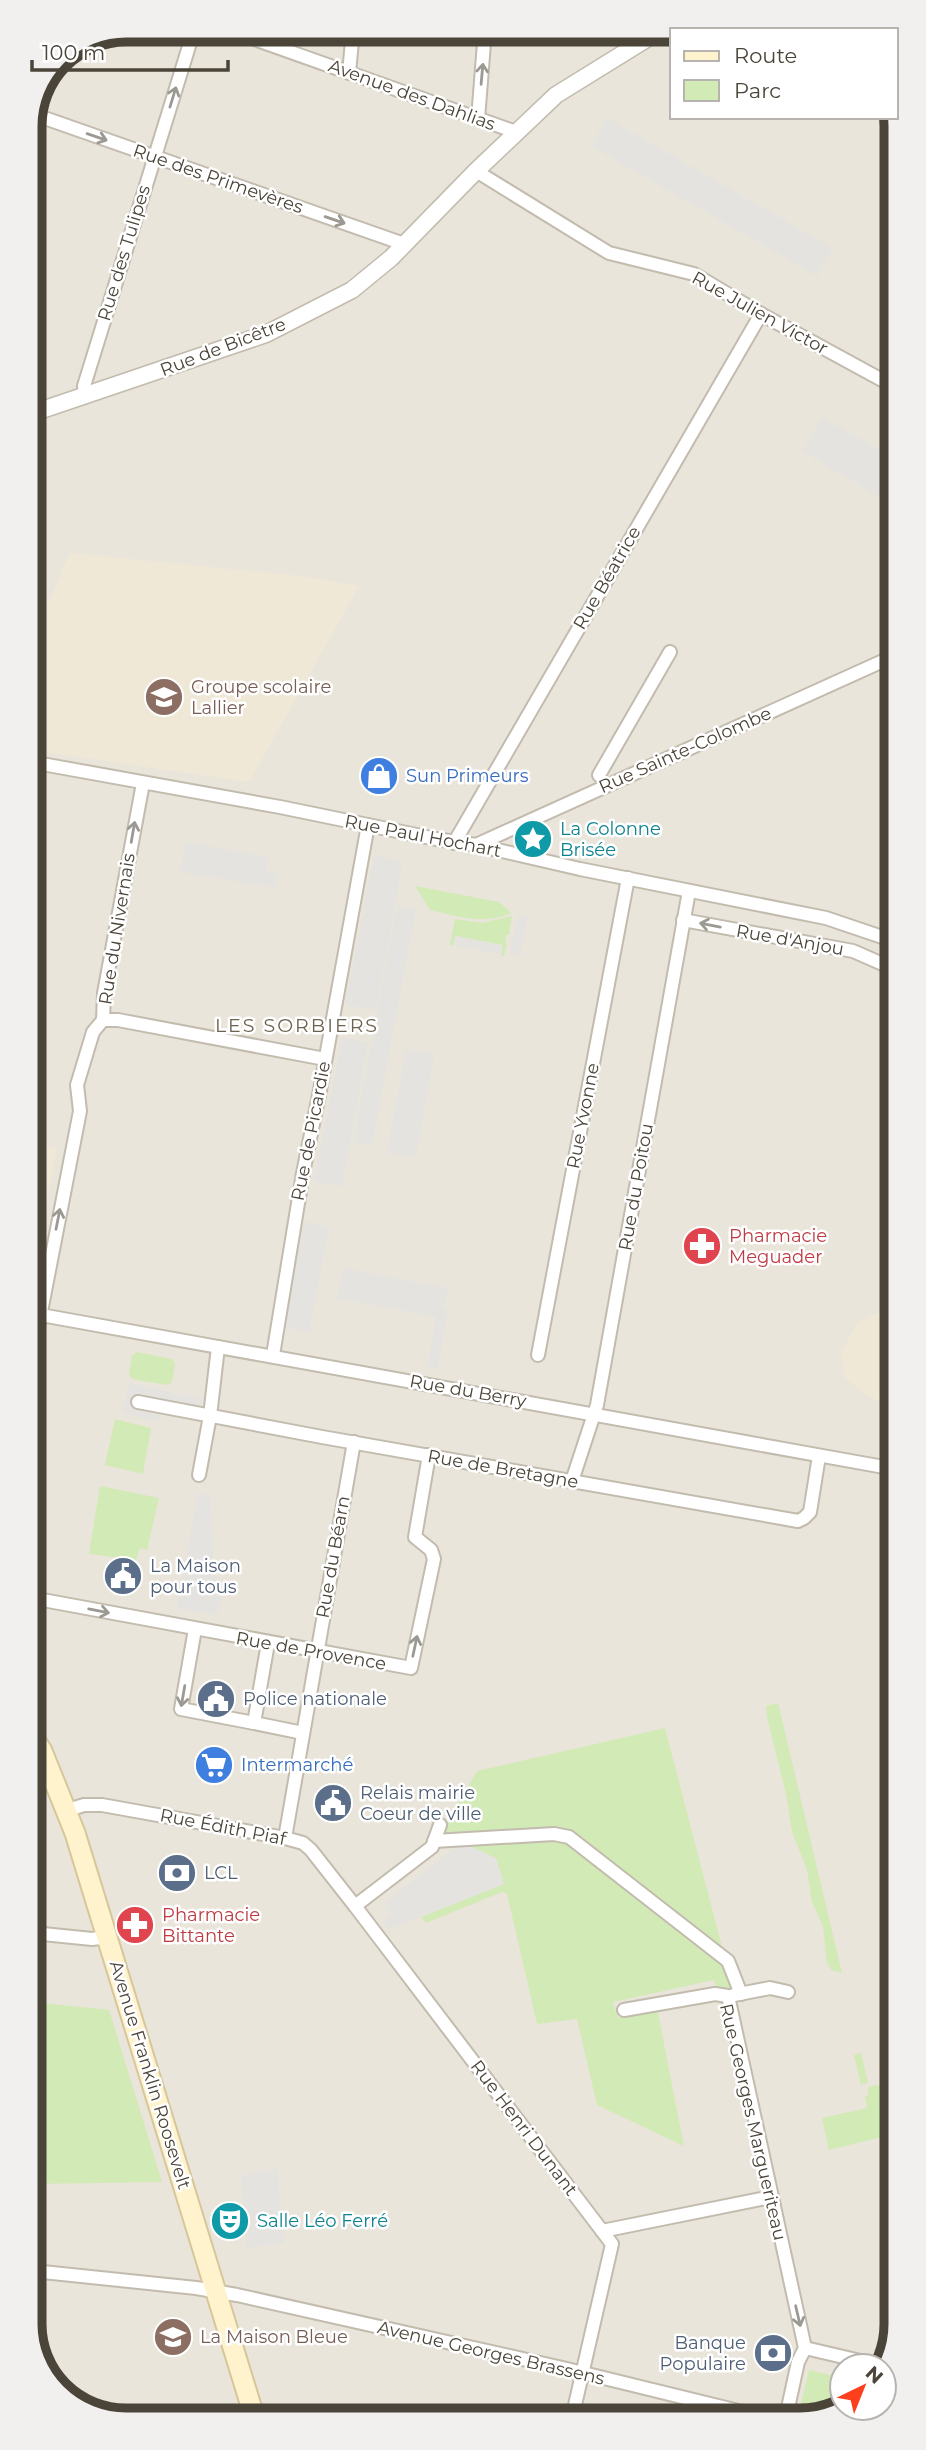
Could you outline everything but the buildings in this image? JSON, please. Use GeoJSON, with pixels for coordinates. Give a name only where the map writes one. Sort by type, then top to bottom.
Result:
{"type":"FeatureCollection","features":[{"type":"Feature","properties":{"kind":"main road","name":"Avenue Franklin Roosevelt"},"geometry":{"type":"LineString","coordinates":[[42,1751],[68,1810],[253,2408]]}},
{"type":"Feature","properties":{"kind":"street","name":"Rue des Tulipes"},"geometry":{"type":"LineString","coordinates":[[85,397],[84,386],[190,42]]}},
{"type":"Feature","properties":{"kind":"street","name":"Avenue des Dahlias"},"geometry":{"type":"LineString","coordinates":[[262,42],[516,132]]}},
{"type":"Feature","properties":{"kind":"street"},"geometry":{"type":"LineString","coordinates":[[349,73],[352,42]]}},
{"type":"Feature","properties":{"kind":"street"},"geometry":{"type":"LineString","coordinates":[[478,118],[484,42]]}},
{"type":"Feature","properties":{"kind":"street","name":"Rue de Bicêtre"},"geometry":{"type":"LineString","coordinates":[[42,410],[266,334],[352,290],[369,278],[549,101],[571,84],[641,42]]}},
{"type":"Feature","properties":{"kind":"street","name":"Rue des Primevères"},"geometry":{"type":"LineString","coordinates":[[43,117],[404,244]]}},
{"type":"Feature","properties":{"kind":"street","name":"Rue Julien Victor"},"geometry":{"type":"LineString","coordinates":[[476,171],[609,253],[694,274],[884,381]]}},
{"type":"Feature","properties":{"kind":"street","name":"Rue Béatrice"},"geometry":{"type":"LineString","coordinates":[[454,843],[761,314]]}},
{"type":"Feature","properties":{"kind":"street"},"geometry":{"type":"LineString","coordinates":[[599,775],[670,652]]}},
{"type":"Feature","properties":{"kind":"street","name":"Rue Sainte-Colombe"},"geometry":{"type":"LineString","coordinates":[[476,845],[884,661]]}},
{"type":"Feature","properties":{"kind":"street","name":"Rue Paul Hochart"},"geometry":{"type":"LineString","coordinates":[[42,764],[476,845],[826,918],[884,938]]}},
{"type":"Feature","properties":{"kind":"street","name":"Rue du Nivernais"},"geometry":{"type":"LineString","coordinates":[[42,1310],[80,1111],[77,1085],[93,1032],[103,1020],[104,993],[143,783]]}},
{"type":"Feature","properties":{"kind":"street","name":"Rue de Picardie"},"geometry":{"type":"LineString","coordinates":[[273,1355],[294,1225],[368,825]]}},
{"type":"Feature","properties":{"kind":"street","name":"Rue Yvonne"},"geometry":{"type":"LineString","coordinates":[[538,1355],[628,878]]}},
{"type":"Feature","properties":{"kind":"street","name":"Rue du Poitou"},"geometry":{"type":"LineString","coordinates":[[572,1481],[594,1415],[689,891]]}},
{"type":"Feature","properties":{"kind":"street","name":"Rue d'Anjou"},"geometry":{"type":"LineString","coordinates":[[683,920],[853,951],[884,965]]}},
{"type":"Feature","properties":{"kind":"street"},"geometry":{"type":"LineString","coordinates":[[103,1020],[118,1020],[212,1036],[325,1059]]}},
{"type":"Feature","properties":{"kind":"street","name":"Rue du Berry"},"geometry":{"type":"LineString","coordinates":[[42,1315],[884,1467]]}},
{"type":"Feature","properties":{"kind":"street"},"geometry":{"type":"LineString","coordinates":[[199,1475],[210,1416],[218,1347]]}},
{"type":"Feature","properties":{"kind":"street","name":"Rue de Bretagne"},"geometry":{"type":"LineString","coordinates":[[138,1402],[798,1521],[810,1512],[819,1455]]}},
{"type":"Feature","properties":{"kind":"street","name":"Rue du Béarn"},"geometry":{"type":"LineString","coordinates":[[285,1838],[354,1442]]}},
{"type":"Feature","properties":{"kind":"street","name":"Rue de Provence"},"geometry":{"type":"LineString","coordinates":[[42,1600],[411,1668],[434,1559],[431,1550],[415,1536],[429,1455]]}},
{"type":"Feature","properties":{"kind":"street"},"geometry":{"type":"LineString","coordinates":[[195,1629],[181,1709],[303,1733]]}},
{"type":"Feature","properties":{"kind":"street"},"geometry":{"type":"LineString","coordinates":[[254,1723],[268,1643]]}},
{"type":"Feature","properties":{"kind":"street","name":"Rue Édith Piaf"},"geometry":{"type":"LineString","coordinates":[[68,1810],[84,1805],[102,1805],[303,1843],[355,1906]]}},
{"type":"Feature","properties":{"kind":"street"},"geometry":{"type":"LineString","coordinates":[[355,1906],[432,1847],[440,1825]]}},
{"type":"Feature","properties":{"kind":"street"},"geometry":{"type":"LineString","coordinates":[[434,1841],[554,1834],[569,1837],[728,1961],[734,1995],[770,1988],[788,1992]]}},
{"type":"Feature","properties":{"kind":"street","name":"Rue Henri Dunant"},"geometry":{"type":"LineString","coordinates":[[355,1906],[612,2244],[582,2373]]}},
{"type":"Feature","properties":{"kind":"street"},"geometry":{"type":"LineString","coordinates":[[42,1934],[92,1939],[108,1937]]}},
{"type":"Feature","properties":{"kind":"street","name":"Rue Georges Margueriteau"},"geometry":{"type":"LineString","coordinates":[[624,2010],[715,1994],[734,1995],[771,2197],[805,2348]]}},
{"type":"Feature","properties":{"kind":"street"},"geometry":{"type":"LineString","coordinates":[[602,2231],[771,2197]]}},
{"type":"Feature","properties":{"kind":"street","name":"Avenue Georges Brassens"},"geometry":{"type":"LineString","coordinates":[[42,2272],[218,2292],[726,2408]]}},
{"type":"Feature","properties":{"kind":"street"},"geometry":{"type":"LineString","coordinates":[[788,2408],[798,2362],[805,2348],[828,2353]]}},
{"type":"Feature","properties":{"kind":"street"},"geometry":{"type":"LineString","coordinates":[[574,2408],[582,2373]]}},
{"type":"Feature","properties":{"kind":"shaded area"},"geometry":{"type":"Polygon","coordinates":[[[126,42],[670,42],[670,119],[883,119],[884,2324],[880,2351],[828,2352],[828,2403],[800,2408],[121,2408],[94,2402],[79,2394],[56,2371],[48,2356],[42,2324],[42,121],[48,94],[56,79],[79,56],[94,48],[126,42]]]}},
{"type":"Feature","properties":{"kind":"shaded area"},"geometry":{"type":"Polygon","coordinates":[[[607,118],[833,248],[817,276],[591,146],[607,118]]]}},
{"type":"Feature","properties":{"kind":"shaded area"},"geometry":{"type":"Polygon","coordinates":[[[823,418],[884,452],[884,500],[802,451],[823,418]]]}},
{"type":"Feature","properties":{"kind":"shaded area","name":"Groupe scolaire Lallier"},"geometry":{"type":"Polygon","coordinates":[[[70,553],[301,576],[359,586],[249,782],[42,752],[42,618],[70,553]]]}},
{"type":"Feature","properties":{"kind":"shaded area"},"geometry":{"type":"Polygon","coordinates":[[[185,842],[269,857],[266,871],[278,874],[275,888],[180,872],[185,842]]]}},
{"type":"Feature","properties":{"kind":"shaded area"},"geometry":{"type":"Polygon","coordinates":[[[374,855],[401,861],[402,866],[376,1010],[345,1005],[374,855]]]}},
{"type":"Feature","properties":{"kind":"shaded area"},"geometry":{"type":"Polygon","coordinates":[[[397,905],[416,909],[372,1145],[353,1142],[397,905]]]}},
{"type":"Feature","properties":{"kind":"shaded area"},"geometry":{"type":"Polygon","coordinates":[[[518,915],[528,916],[520,955],[510,953],[518,915]]]}},
{"type":"Feature","properties":{"kind":"shaded area"},"geometry":{"type":"Polygon","coordinates":[[[455,936],[503,946],[501,955],[453,945],[455,936]]]}},
{"type":"Feature","properties":{"kind":"shaded area"},"geometry":{"type":"Polygon","coordinates":[[[342,1037],[368,1043],[342,1187],[314,1181],[342,1037]]]}},
{"type":"Feature","properties":{"kind":"shaded area"},"geometry":{"type":"Polygon","coordinates":[[[406,1049],[434,1055],[416,1158],[387,1153],[406,1049]]]}},
{"type":"Feature","properties":{"kind":"shaded area"},"geometry":{"type":"Polygon","coordinates":[[[42,1145],[57,1148],[42,1223],[42,1145]]]}},
{"type":"Feature","properties":{"kind":"shaded area"},"geometry":{"type":"Polygon","coordinates":[[[304,1222],[329,1227],[309,1332],[284,1327],[304,1222]]]}},
{"type":"Feature","properties":{"kind":"shaded area"},"geometry":{"type":"Polygon","coordinates":[[[343,1268],[448,1288],[444,1308],[448,1310],[437,1370],[427,1368],[436,1317],[337,1298],[343,1268]]]}},
{"type":"Feature","properties":{"kind":"shaded area"},"geometry":{"type":"Polygon","coordinates":[[[884,1310],[884,1404],[863,1393],[844,1377],[841,1352],[858,1322],[884,1310]]]}},
{"type":"Feature","properties":{"kind":"shaded area"},"geometry":{"type":"Polygon","coordinates":[[[129,1383],[203,1399],[195,1420],[161,1414],[158,1421],[122,1413],[129,1383]]]}},
{"type":"Feature","properties":{"kind":"shaded area"},"geometry":{"type":"Polygon","coordinates":[[[198,1493],[210,1496],[214,1575],[225,1583],[216,1615],[177,1608],[198,1493]]]}},
{"type":"Feature","properties":{"kind":"shaded area"},"geometry":{"type":"Polygon","coordinates":[[[457,1847],[472,1847],[496,1858],[504,1884],[389,1929],[383,1921],[391,1914],[384,1903],[457,1847]]]}},
{"type":"Feature","properties":{"kind":"shaded area"},"geometry":{"type":"Polygon","coordinates":[[[277,2168],[284,2243],[246,2248],[241,2176],[277,2168]]]}},
{"type":"Feature","properties":{"kind":"green space"},"geometry":{"type":"Polygon","coordinates":[[[415,886],[499,902],[511,913],[480,919],[430,910],[415,886]]]}},
{"type":"Feature","properties":{"kind":"green space"},"geometry":{"type":"Polygon","coordinates":[[[512,916],[509,935],[506,935],[504,956],[501,955],[503,945],[456,936],[453,945],[450,945],[455,919],[482,923],[512,916]]]}},
{"type":"Feature","properties":{"kind":"green space"},"geometry":{"type":"Polygon","coordinates":[[[137,1352],[172,1359],[175,1364],[172,1382],[167,1385],[132,1379],[129,1374],[132,1356],[137,1352]]]}},
{"type":"Feature","properties":{"kind":"green space"},"geometry":{"type":"Polygon","coordinates":[[[115,1419],[151,1428],[143,1474],[105,1465],[115,1419]]]}},
{"type":"Feature","properties":{"kind":"green space"},"geometry":{"type":"Polygon","coordinates":[[[100,1486],[159,1498],[147,1550],[140,1548],[136,1560],[89,1554],[100,1486]]]}},
{"type":"Feature","properties":{"kind":"green space"},"geometry":{"type":"Polygon","coordinates":[[[778,1703],[842,1973],[831,1970],[827,1962],[823,1927],[812,1902],[807,1870],[792,1832],[786,1794],[767,1717],[766,1706],[778,1703]]]}},
{"type":"Feature","properties":{"kind":"green space"},"geometry":{"type":"Polygon","coordinates":[[[665,1728],[733,1989],[717,1991],[714,1980],[613,2002],[618,2018],[657,2008],[684,2146],[597,2105],[577,2019],[537,2024],[507,1894],[502,1892],[426,1923],[421,1917],[504,1884],[457,1847],[444,1848],[445,1836],[441,1833],[477,1771],[665,1728]]]}},
{"type":"Feature","properties":{"kind":"green space"},"geometry":{"type":"Polygon","coordinates":[[[42,2003],[109,2010],[162,2182],[42,2184],[42,2003]]]}},
{"type":"Feature","properties":{"kind":"green space"},"geometry":{"type":"Polygon","coordinates":[[[861,2053],[868,2083],[861,2085],[854,2055],[861,2053]]]}},
{"type":"Feature","properties":{"kind":"green space"},"geometry":{"type":"Polygon","coordinates":[[[879,2085],[884,2088],[884,2138],[829,2150],[822,2118],[867,2108],[865,2096],[868,2095],[868,2087],[879,2085]]]}},
{"type":"Feature","properties":{"kind":"green space"},"geometry":{"type":"Polygon","coordinates":[[[809,2370],[828,2375],[828,2403],[800,2408],[809,2370]]]}},
{"type":"Feature","properties":{"kind":"place","name":"Groupe scolaire Lallier"},"geometry":{"type":"Point","coordinates":[164,697]}},
{"type":"Feature","properties":{"kind":"place","name":"Sun Primeurs"},"geometry":{"type":"Point","coordinates":[379,776]}},
{"type":"Feature","properties":{"kind":"place","name":"La Colonne Brisée"},"geometry":{"type":"Point","coordinates":[533,839]}},
{"type":"Feature","properties":{"kind":"place","name":"Pharmacie Meguader"},"geometry":{"type":"Point","coordinates":[702,1246]}},
{"type":"Feature","properties":{"kind":"place","name":"La Maison pour tous"},"geometry":{"type":"Point","coordinates":[123,1576]}},
{"type":"Feature","properties":{"kind":"place","name":"Police nationale"},"geometry":{"type":"Point","coordinates":[216,1699]}},
{"type":"Feature","properties":{"kind":"place","name":"Intermarché"},"geometry":{"type":"Point","coordinates":[214,1765]}},
{"type":"Feature","properties":{"kind":"place","name":"Relais mairie Coeur de ville"},"geometry":{"type":"Point","coordinates":[333,1803]}},
{"type":"Feature","properties":{"kind":"place","name":"LCL"},"geometry":{"type":"Point","coordinates":[177,1873]}},
{"type":"Feature","properties":{"kind":"place","name":"Pharmacie Bittante"},"geometry":{"type":"Point","coordinates":[135,1925]}},
{"type":"Feature","properties":{"kind":"place","name":"Salle Léo Ferré"},"geometry":{"type":"Point","coordinates":[230,2221]}},
{"type":"Feature","properties":{"kind":"place","name":"La Maison Bleue"},"geometry":{"type":"Point","coordinates":[173,2337]}},
{"type":"Feature","properties":{"kind":"place","name":"Banque Populaire"},"geometry":{"type":"Point","coordinates":[773,2353]}},
{"type":"Feature","properties":{"kind":"district","name":"LES SORBIERS"},"geometry":{"type":"Point","coordinates":[297,1025]}}]}
